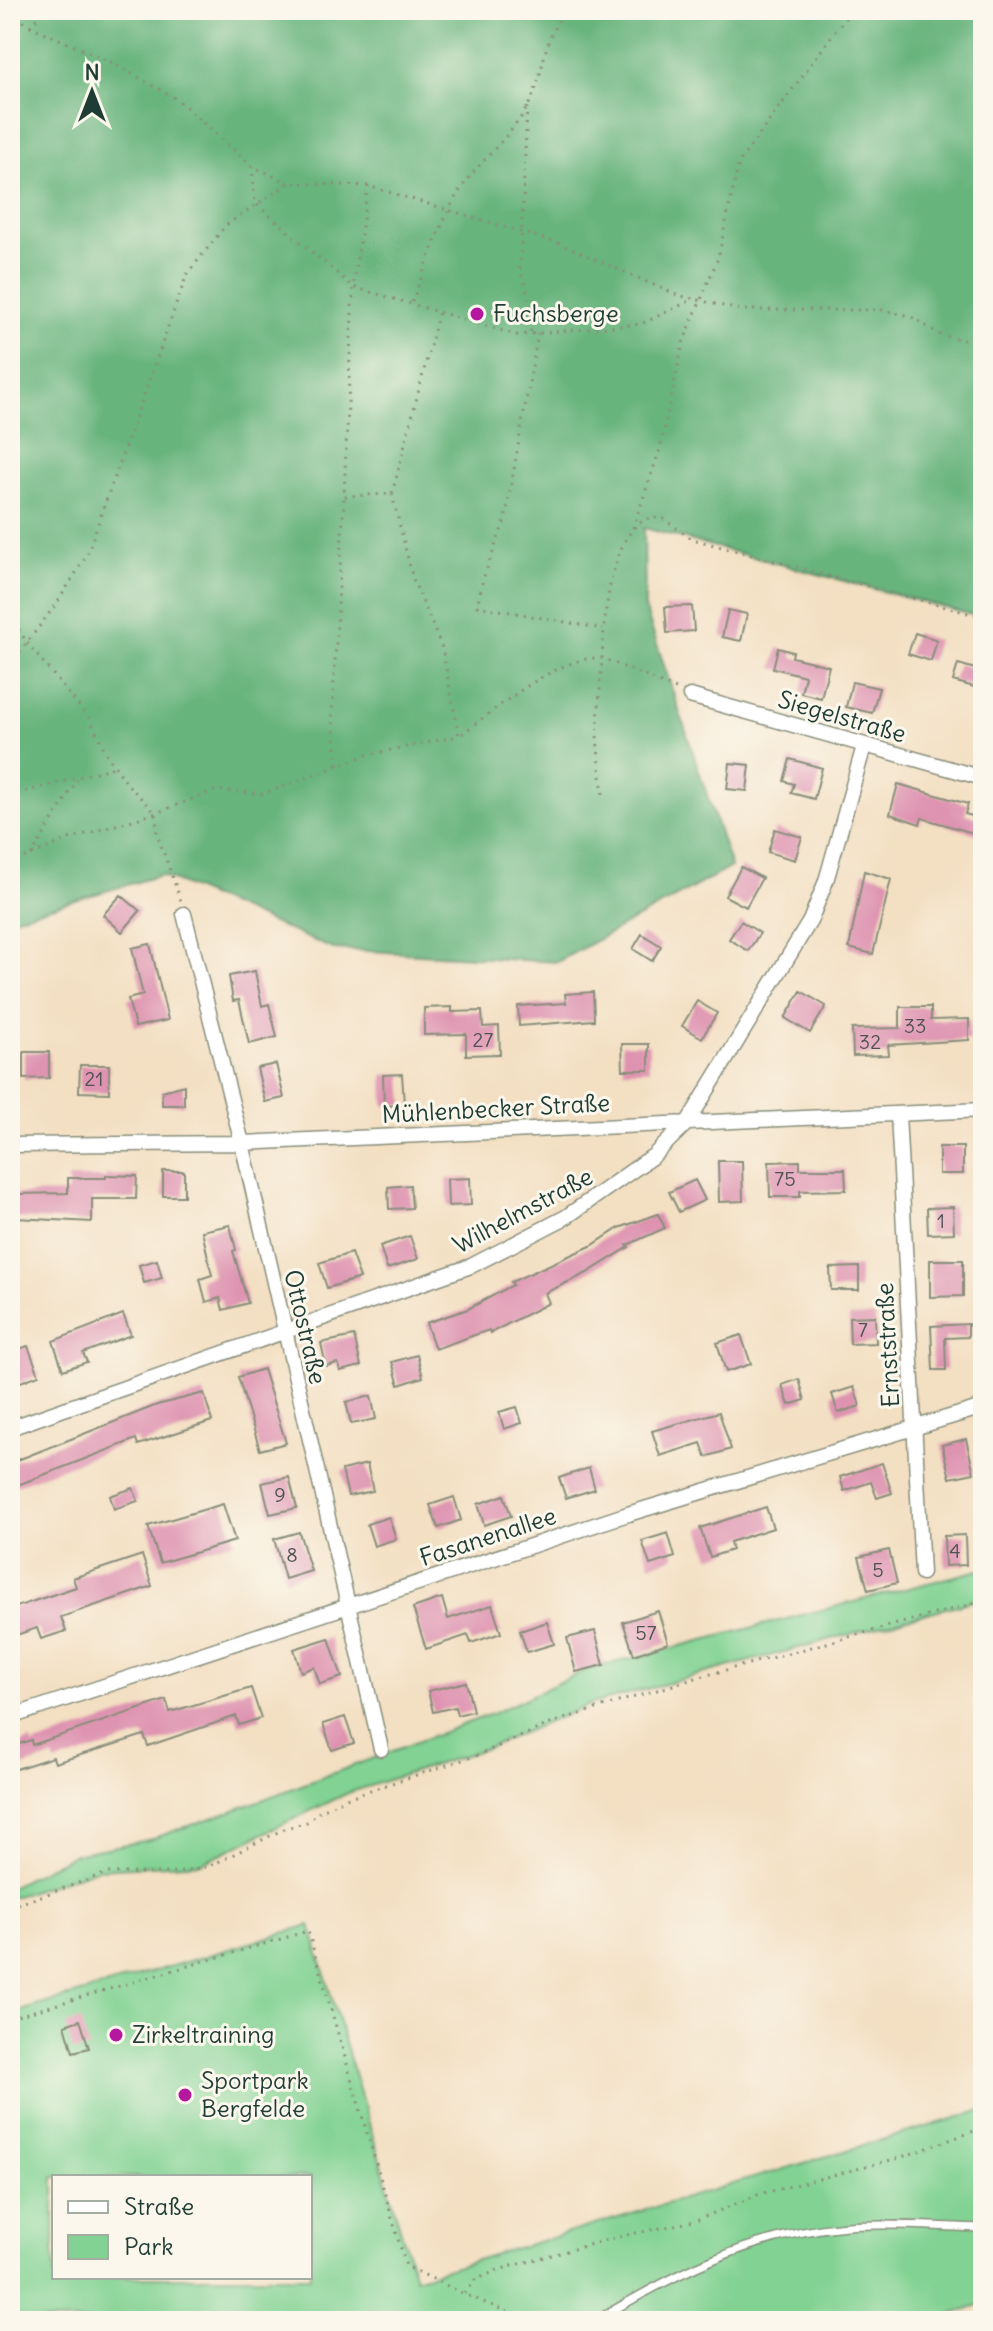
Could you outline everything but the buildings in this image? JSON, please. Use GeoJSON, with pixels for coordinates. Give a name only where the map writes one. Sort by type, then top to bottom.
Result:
{"type":"FeatureCollection","features":[{"type":"Feature","properties":{"kind":"street","name":"Siegelstraße"},"geometry":{"type":"LineString","coordinates":[[690,696],[983,778]]}},
{"type":"Feature","properties":{"kind":"street","name":"Wilhelmstraße"},"geometry":{"type":"LineString","coordinates":[[10,1428],[449,1275],[521,1243],[606,1192],[653,1156],[688,1122],[814,912],[864,746]]}},
{"type":"Feature","properties":{"kind":"street","name":"Ottostraße"},"geometry":{"type":"LineString","coordinates":[[183,910],[242,1143],[381,1749]]}},
{"type":"Feature","properties":{"kind":"street","name":"Mühlenbecker Straße"},"geometry":{"type":"LineString","coordinates":[[10,1145],[242,1143],[983,1110]]}},
{"type":"Feature","properties":{"kind":"street","name":"Ernststraße"},"geometry":{"type":"LineString","coordinates":[[898,1114],[922,1573]]}},
{"type":"Feature","properties":{"kind":"street","name":"Fasanenallee"},"geometry":{"type":"LineString","coordinates":[[10,1717],[539,1543],[983,1407]]}},
{"type":"Feature","properties":{"kind":"lane"},"geometry":{"type":"LineString","coordinates":[[595,2321],[715,2257],[808,2231],[861,2226],[983,2228]]}},
{"type":"Feature","properties":{"kind":"path"},"geometry":{"type":"LineString","coordinates":[[30,26],[44,10]]}},
{"type":"Feature","properties":{"kind":"path"},"geometry":{"type":"LineString","coordinates":[[411,304],[448,212],[462,188],[527,107],[540,79],[552,26],[567,10]]}},
{"type":"Feature","properties":{"kind":"path"},"geometry":{"type":"LineString","coordinates":[[632,531],[660,449],[696,299],[718,258],[739,162],[851,10]]}},
{"type":"Feature","properties":{"kind":"path"},"geometry":{"type":"LineString","coordinates":[[10,12],[30,26],[117,65],[178,100],[252,166],[289,183],[368,186],[558,243],[677,295],[740,310],[882,310],[910,316],[941,335],[983,344]]}},
{"type":"Feature","properties":{"kind":"path"},"geometry":{"type":"LineString","coordinates":[[527,107],[520,269],[528,295],[531,334]]}},
{"type":"Feature","properties":{"kind":"path"},"geometry":{"type":"LineString","coordinates":[[252,166],[255,203],[353,287],[517,335],[641,324],[696,299]]}},
{"type":"Feature","properties":{"kind":"path"},"geometry":{"type":"LineString","coordinates":[[10,665],[75,577],[98,531],[174,303],[187,274],[226,225],[289,183]]}},
{"type":"Feature","properties":{"kind":"path"},"geometry":{"type":"LineString","coordinates":[[338,764],[332,714],[353,287],[368,186]]}},
{"type":"Feature","properties":{"kind":"path"},"geometry":{"type":"LineString","coordinates":[[439,312],[392,494],[413,579],[442,648],[459,736]]}},
{"type":"Feature","properties":{"kind":"path"},"geometry":{"type":"LineString","coordinates":[[538,333],[505,520],[483,579],[477,606],[604,629]]}},
{"type":"Feature","properties":{"kind":"path"},"geometry":{"type":"LineString","coordinates":[[344,496],[392,494]]}},
{"type":"Feature","properties":{"kind":"path"},"geometry":{"type":"LineString","coordinates":[[603,794],[597,739],[604,629],[612,574],[621,546],[642,520],[662,518],[692,539],[983,617]]}},
{"type":"Feature","properties":{"kind":"path"},"geometry":{"type":"LineString","coordinates":[[10,616],[28,644],[91,721],[115,767],[156,813],[157,834],[183,910]]}},
{"type":"Feature","properties":{"kind":"path"},"geometry":{"type":"LineString","coordinates":[[10,864],[69,839],[156,813],[216,790],[263,794],[367,755],[459,736],[539,679],[589,657],[602,658],[650,676],[690,696]]}},
{"type":"Feature","properties":{"kind":"path"},"geometry":{"type":"LineString","coordinates":[[10,796],[77,780],[115,767]]}},
{"type":"Feature","properties":{"kind":"path"},"geometry":{"type":"LineString","coordinates":[[30,858],[77,780]]}},
{"type":"Feature","properties":{"kind":"path"},"geometry":{"type":"LineString","coordinates":[[10,1907],[107,1873],[177,1873],[208,1867],[284,1829],[307,1822],[346,1798],[490,1751],[554,1722],[696,1678],[983,1601]]}},
{"type":"Feature","properties":{"kind":"path"},"geometry":{"type":"LineString","coordinates":[[10,2018],[308,1931],[406,2266],[530,2321]]}},
{"type":"Feature","properties":{"kind":"path"},"geometry":{"type":"LineString","coordinates":[[464,2294],[475,2280],[498,2270],[617,2237],[694,2221],[760,2194],[899,2158],[983,2128]]}},
{"type":"Feature","properties":{"kind":"green space"},"geometry":{"type":"Polygon","coordinates":[[[10,10],[983,10],[983,618],[644,528],[645,608],[731,867],[557,962],[333,949],[161,875],[10,919],[10,10]]]}},
{"type":"Feature","properties":{"kind":"green space"},"geometry":{"type":"Polygon","coordinates":[[[983,1569],[983,1598],[591,1704],[487,1748],[348,1793],[201,1863],[97,1869],[10,1898],[10,1887],[75,1854],[148,1840],[232,1811],[494,1713],[586,1670],[983,1569]]]}},
{"type":"Feature","properties":{"kind":"green space"},"geometry":{"type":"Polygon","coordinates":[[[310,1925],[415,2278],[983,2110],[983,2305],[928,2321],[10,2321],[10,2014],[310,1925]]]}},
{"type":"Feature","properties":{"kind":"waterway"},"geometry":{"type":"LineString","coordinates":[[10,57],[11,21]]}},
{"type":"Feature","properties":{"kind":"place","name":"Fuchsberge"},"geometry":{"type":"Point","coordinates":[477,314]}},
{"type":"Feature","properties":{"kind":"place","name":"Zirkeltraining"},"geometry":{"type":"Point","coordinates":[116,2035]}},
{"type":"Feature","properties":{"kind":"place","name":"Sportpark Bergfelde"},"geometry":{"type":"Point","coordinates":[185,2095]}}]}
